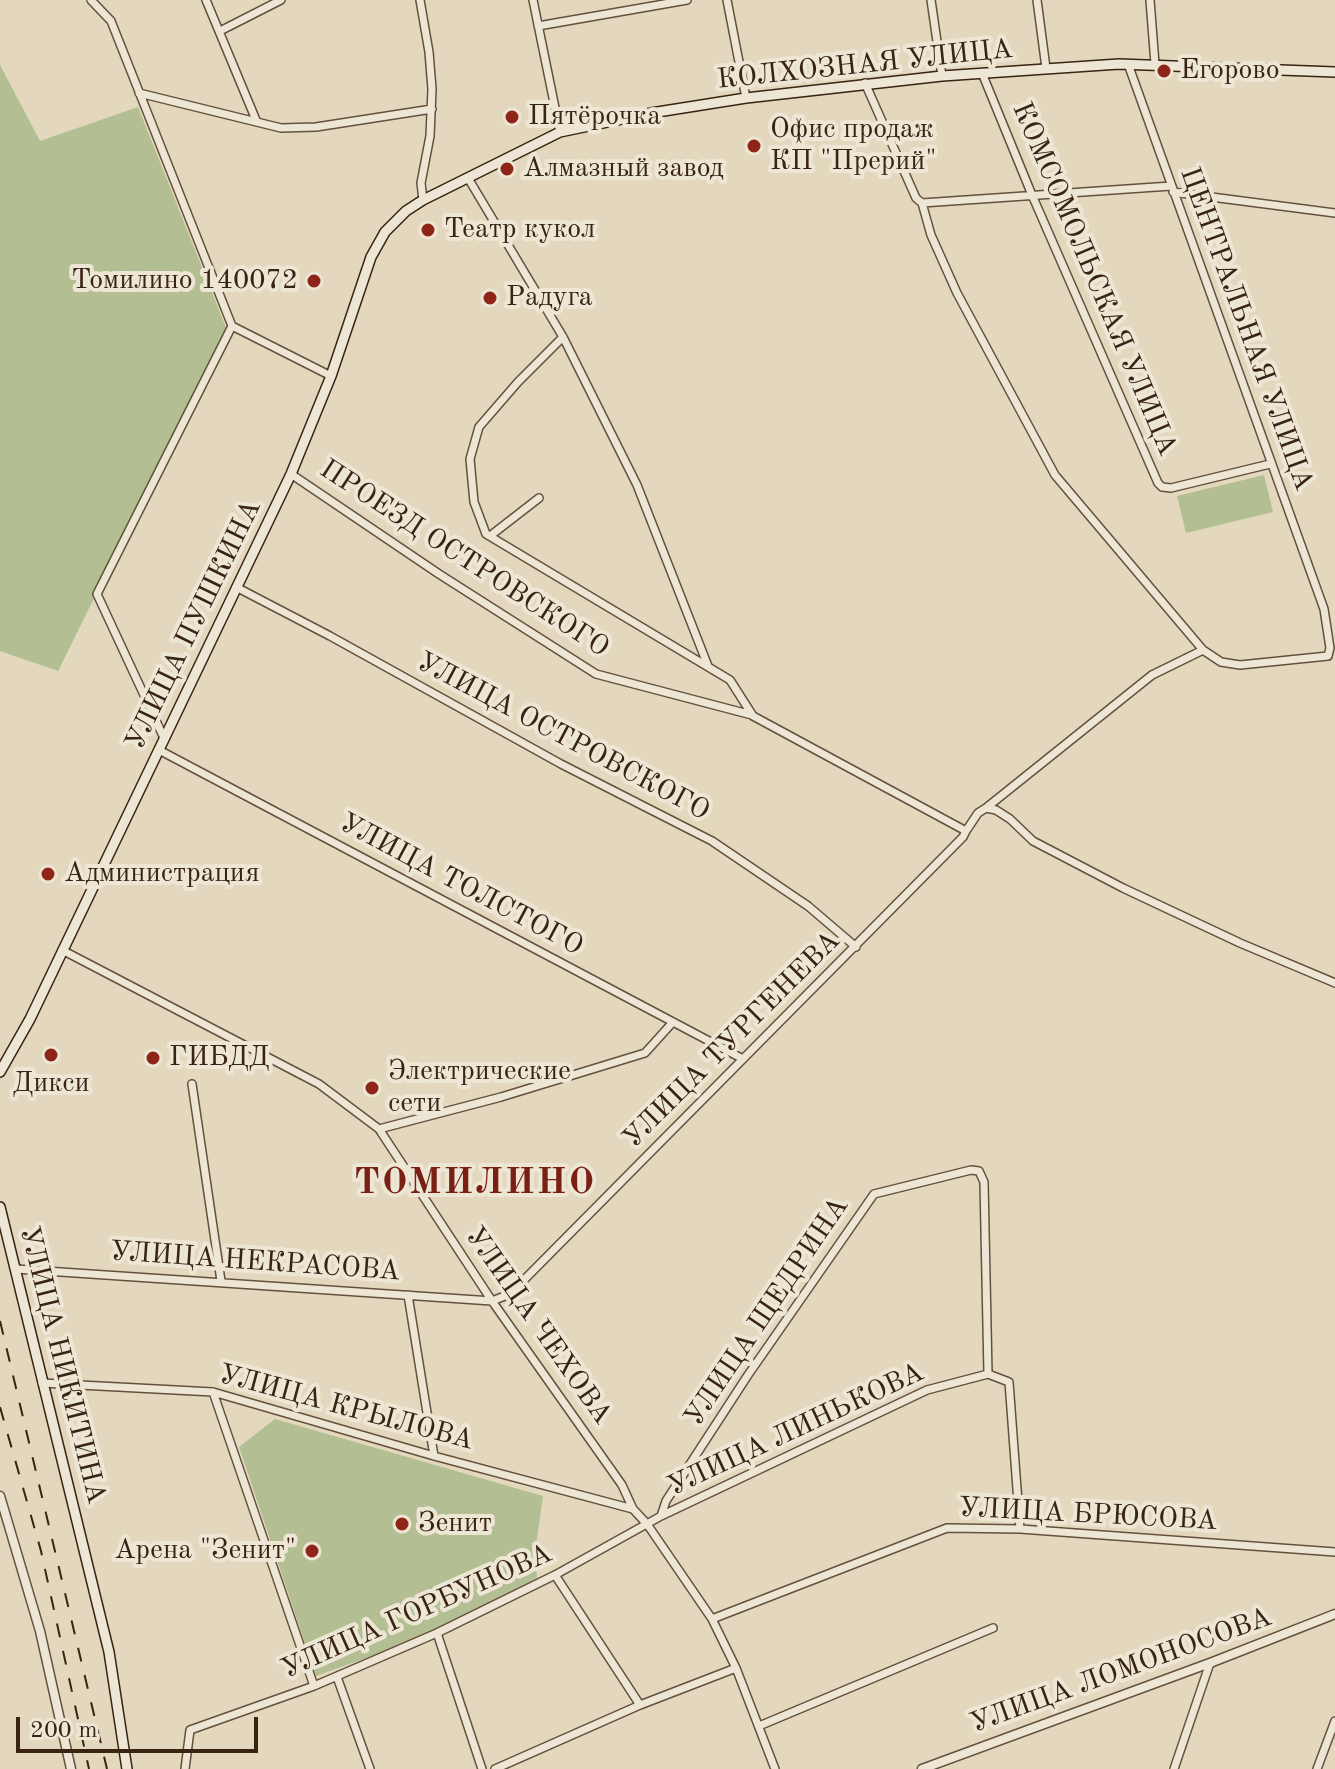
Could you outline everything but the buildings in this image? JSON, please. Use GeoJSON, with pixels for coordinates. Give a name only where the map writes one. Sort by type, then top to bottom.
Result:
{"type":"FeatureCollection","features":[{"type":"Feature","properties":{"kind":"main road","name":"КОЛХОЗНАЯ УЛИЦА"},"geometry":{"type":"LineString","coordinates":[[420,202],[560,132],[746,98],[942,76],[1128,64],[1335,72]]}},
{"type":"Feature","properties":{"kind":"main road","name":"УЛИЦА ПУШКИНА"},"geometry":{"type":"LineString","coordinates":[[1,1069],[17,1046],[291,474],[331,376],[355,299],[377,243],[396,220],[420,202]]}},
{"type":"Feature","properties":{"kind":"main road","name":"УЛИЦА НИКИТИНА"},"geometry":{"type":"LineString","coordinates":[[0,1207],[109,1652],[127,1769]]}},
{"type":"Feature","properties":{"kind":"street"},"geometry":{"type":"LineString","coordinates":[[91,0],[111,21],[232,326],[331,376]]}},
{"type":"Feature","properties":{"kind":"street"},"geometry":{"type":"LineString","coordinates":[[206,0],[256,120]]}},
{"type":"Feature","properties":{"kind":"street"},"geometry":{"type":"LineString","coordinates":[[220,31],[281,0]]}},
{"type":"Feature","properties":{"kind":"street"},"geometry":{"type":"LineString","coordinates":[[420,0],[429,52],[432,109],[420,202]]}},
{"type":"Feature","properties":{"kind":"street"},"geometry":{"type":"LineString","coordinates":[[533,0],[560,132]]}},
{"type":"Feature","properties":{"kind":"street"},"geometry":{"type":"LineString","coordinates":[[538,26],[687,0]]}},
{"type":"Feature","properties":{"kind":"street"},"geometry":{"type":"LineString","coordinates":[[727,0],[746,98]]}},
{"type":"Feature","properties":{"kind":"street"},"geometry":{"type":"LineString","coordinates":[[931,0],[942,76]]}},
{"type":"Feature","properties":{"kind":"street"},"geometry":{"type":"LineString","coordinates":[[1037,0],[1046,68]]}},
{"type":"Feature","properties":{"kind":"street"},"geometry":{"type":"LineString","coordinates":[[1150,0],[1155,64]]}},
{"type":"Feature","properties":{"kind":"street","name":"ЦЕНТРАЛЬНАЯ УЛИЦА"},"geometry":{"type":"LineString","coordinates":[[1128,64],[1324,609],[1331,651]]}},
{"type":"Feature","properties":{"kind":"street","name":"КОМСОМОЛЬСКАЯ УЛИЦА"},"geometry":{"type":"LineString","coordinates":[[982,73],[1158,483],[1171,488],[1270,464]]}},
{"type":"Feature","properties":{"kind":"street"},"geometry":{"type":"LineString","coordinates":[[865,83],[916,198],[922,203],[931,235],[957,293],[1055,475],[1203,650],[1221,662],[1240,665],[1331,651]]}},
{"type":"Feature","properties":{"kind":"street"},"geometry":{"type":"LineString","coordinates":[[139,93],[256,120],[269,127],[316,127],[432,109]]}},
{"type":"Feature","properties":{"kind":"street"},"geometry":{"type":"LineString","coordinates":[[468,178],[563,337],[637,485],[708,666]]}},
{"type":"Feature","properties":{"kind":"street"},"geometry":{"type":"LineString","coordinates":[[922,203],[1172,189],[1335,213]]}},
{"type":"Feature","properties":{"kind":"street"},"geometry":{"type":"LineString","coordinates":[[164,738],[97,594],[232,326]]}},
{"type":"Feature","properties":{"kind":"street"},"geometry":{"type":"LineString","coordinates":[[563,337],[479,427],[470,459],[474,502],[486,534],[730,680],[753,716]]}},
{"type":"Feature","properties":{"kind":"street","name":"ПРОЕЗД ОСТРОВСКОГО"},"geometry":{"type":"LineString","coordinates":[[291,474],[439,574],[596,674],[753,716],[965,834]]}},
{"type":"Feature","properties":{"kind":"street"},"geometry":{"type":"LineString","coordinates":[[490,536],[539,498]]}},
{"type":"Feature","properties":{"kind":"street","name":"УЛИЦА ОСТРОВСКОГО"},"geometry":{"type":"LineString","coordinates":[[236,587],[344,643],[561,764],[712,841],[808,906],[856,947]]}},
{"type":"Feature","properties":{"kind":"street","name":"УЛИЦА ТУРГЕНЕВА"},"geometry":{"type":"LineString","coordinates":[[492,1301],[510,1294],[856,947],[965,834],[978,813],[1152,675],[1203,650]]}},
{"type":"Feature","properties":{"kind":"street","name":"УЛИЦА ТОЛСТОГО"},"geometry":{"type":"LineString","coordinates":[[159,750],[743,1059]]}},
{"type":"Feature","properties":{"kind":"street"},"geometry":{"type":"LineString","coordinates":[[986,808],[1010,819],[1033,841],[1123,888],[1335,983]]}},
{"type":"Feature","properties":{"kind":"street","name":"УЛИЦА ЧЕХОВА"},"geometry":{"type":"LineString","coordinates":[[62,950],[319,1084],[379,1129],[492,1301],[622,1485],[633,1509],[647,1524],[712,1619],[736,1668],[775,1769]]}},
{"type":"Feature","properties":{"kind":"street"},"geometry":{"type":"LineString","coordinates":[[379,1129],[501,1097],[645,1053],[673,1022]]}},
{"type":"Feature","properties":{"kind":"street"},"geometry":{"type":"LineString","coordinates":[[192,1084],[221,1281]]}},
{"type":"Feature","properties":{"kind":"street","name":"УЛИЦА ЩЕДРИНА"},"geometry":{"type":"LineString","coordinates":[[661,1516],[666,1501],[748,1375],[874,1194],[971,1170],[979,1171],[984,1182],[988,1374]]}},
{"type":"Feature","properties":{"kind":"street","name":"УЛИЦА НЕКРАСОВА"},"geometry":{"type":"LineString","coordinates":[[16,1269],[492,1301]]}},
{"type":"Feature","properties":{"kind":"street"},"geometry":{"type":"LineString","coordinates":[[408,1295],[434,1456]]}},
{"type":"Feature","properties":{"kind":"street"},"geometry":{"type":"LineString","coordinates":[[988,1374],[1009,1382],[1020,1529]]}},
{"type":"Feature","properties":{"kind":"street","name":"УЛИЦА ЛИНЬКОВА"},"geometry":{"type":"LineString","coordinates":[[647,1524],[927,1390],[988,1374]]}},
{"type":"Feature","properties":{"kind":"street","name":"УЛИЦА КРЫЛОВА"},"geometry":{"type":"LineString","coordinates":[[42,1383],[213,1392],[633,1509]]}},
{"type":"Feature","properties":{"kind":"street"},"geometry":{"type":"LineString","coordinates":[[213,1392],[314,1686]]}},
{"type":"Feature","properties":{"kind":"street"},"geometry":{"type":"LineString","coordinates":[[0,1496],[40,1631],[71,1769]]}},
{"type":"Feature","properties":{"kind":"street","name":"УЛИЦА ГОРБУНОВА"},"geometry":{"type":"LineString","coordinates":[[185,1769],[190,1730],[337,1677],[437,1633],[555,1575],[647,1524]]}},
{"type":"Feature","properties":{"kind":"street","name":"УЛИЦА БРЮСОВА"},"geometry":{"type":"LineString","coordinates":[[712,1619],[947,1528],[1020,1529],[1335,1552]]}},
{"type":"Feature","properties":{"kind":"street"},"geometry":{"type":"LineString","coordinates":[[555,1575],[640,1705]]}},
{"type":"Feature","properties":{"kind":"street","name":"УЛИЦА ЛОМОНОСОВА"},"geometry":{"type":"LineString","coordinates":[[922,1769],[1335,1614]]}},
{"type":"Feature","properties":{"kind":"street"},"geometry":{"type":"LineString","coordinates":[[759,1726],[993,1628]]}},
{"type":"Feature","properties":{"kind":"street"},"geometry":{"type":"LineString","coordinates":[[437,1633],[482,1769]]}},
{"type":"Feature","properties":{"kind":"street"},"geometry":{"type":"LineString","coordinates":[[1174,1769],[1210,1663]]}},
{"type":"Feature","properties":{"kind":"street"},"geometry":{"type":"LineString","coordinates":[[495,1769],[640,1705],[736,1668]]}},
{"type":"Feature","properties":{"kind":"street"},"geometry":{"type":"LineString","coordinates":[[337,1677],[370,1769]]}},
{"type":"Feature","properties":{"kind":"street"},"geometry":{"type":"LineString","coordinates":[[1317,1769],[1335,1721]]}},
{"type":"Feature","properties":{"kind":"green space"},"geometry":{"type":"Polygon","coordinates":[[[0,65],[40,141],[138,107],[227,330],[58,671],[0,651],[0,65]]]}},
{"type":"Feature","properties":{"kind":"green space"},"geometry":{"type":"Polygon","coordinates":[[[1264,475],[1273,512],[1186,533],[1177,496],[1264,475]]]}},
{"type":"Feature","properties":{"kind":"green space","name":"Зенит"},"geometry":{"type":"Polygon","coordinates":[[[275,1419],[543,1496],[535,1553],[537,1578],[414,1641],[316,1676],[239,1447],[275,1419]]]}},
{"type":"Feature","properties":{"kind":"railway"},"geometry":{"type":"LineString","coordinates":[[0,1321],[107,1769]]}},
{"type":"Feature","properties":{"kind":"railway"},"geometry":{"type":"LineString","coordinates":[[0,1407],[41,1551],[89,1769]]}},
{"type":"Feature","properties":{"kind":"place","name":"Егорово"},"geometry":{"type":"Point","coordinates":[1164,71]}},
{"type":"Feature","properties":{"kind":"place","name":"Пятёрочка"},"geometry":{"type":"Point","coordinates":[512,117]}},
{"type":"Feature","properties":{"kind":"place","name":"Офис продаж КП \"Прерий\""},"geometry":{"type":"Point","coordinates":[754,146]}},
{"type":"Feature","properties":{"kind":"place","name":"Алмазный завод"},"geometry":{"type":"Point","coordinates":[507,169]}},
{"type":"Feature","properties":{"kind":"place","name":"Театр кукол"},"geometry":{"type":"Point","coordinates":[428,230]}},
{"type":"Feature","properties":{"kind":"place","name":"Томилино 140072"},"geometry":{"type":"Point","coordinates":[314,281]}},
{"type":"Feature","properties":{"kind":"place","name":"Радуга"},"geometry":{"type":"Point","coordinates":[490,298]}},
{"type":"Feature","properties":{"kind":"place","name":"Администрация"},"geometry":{"type":"Point","coordinates":[48,874]}},
{"type":"Feature","properties":{"kind":"place","name":"Дикси"},"geometry":{"type":"Point","coordinates":[51,1055]}},
{"type":"Feature","properties":{"kind":"place","name":"ГИБДД"},"geometry":{"type":"Point","coordinates":[153,1058]}},
{"type":"Feature","properties":{"kind":"place","name":"Электрические сети"},"geometry":{"type":"Point","coordinates":[372,1088]}},
{"type":"Feature","properties":{"kind":"place","name":"Зенит"},"geometry":{"type":"Point","coordinates":[402,1524]}},
{"type":"Feature","properties":{"kind":"place","name":"Арена \"Зенит\""},"geometry":{"type":"Point","coordinates":[312,1551]}},
{"type":"Feature","properties":{"kind":"district","name":"ТОМИЛИНО"},"geometry":{"type":"Point","coordinates":[475,1184]}}]}
